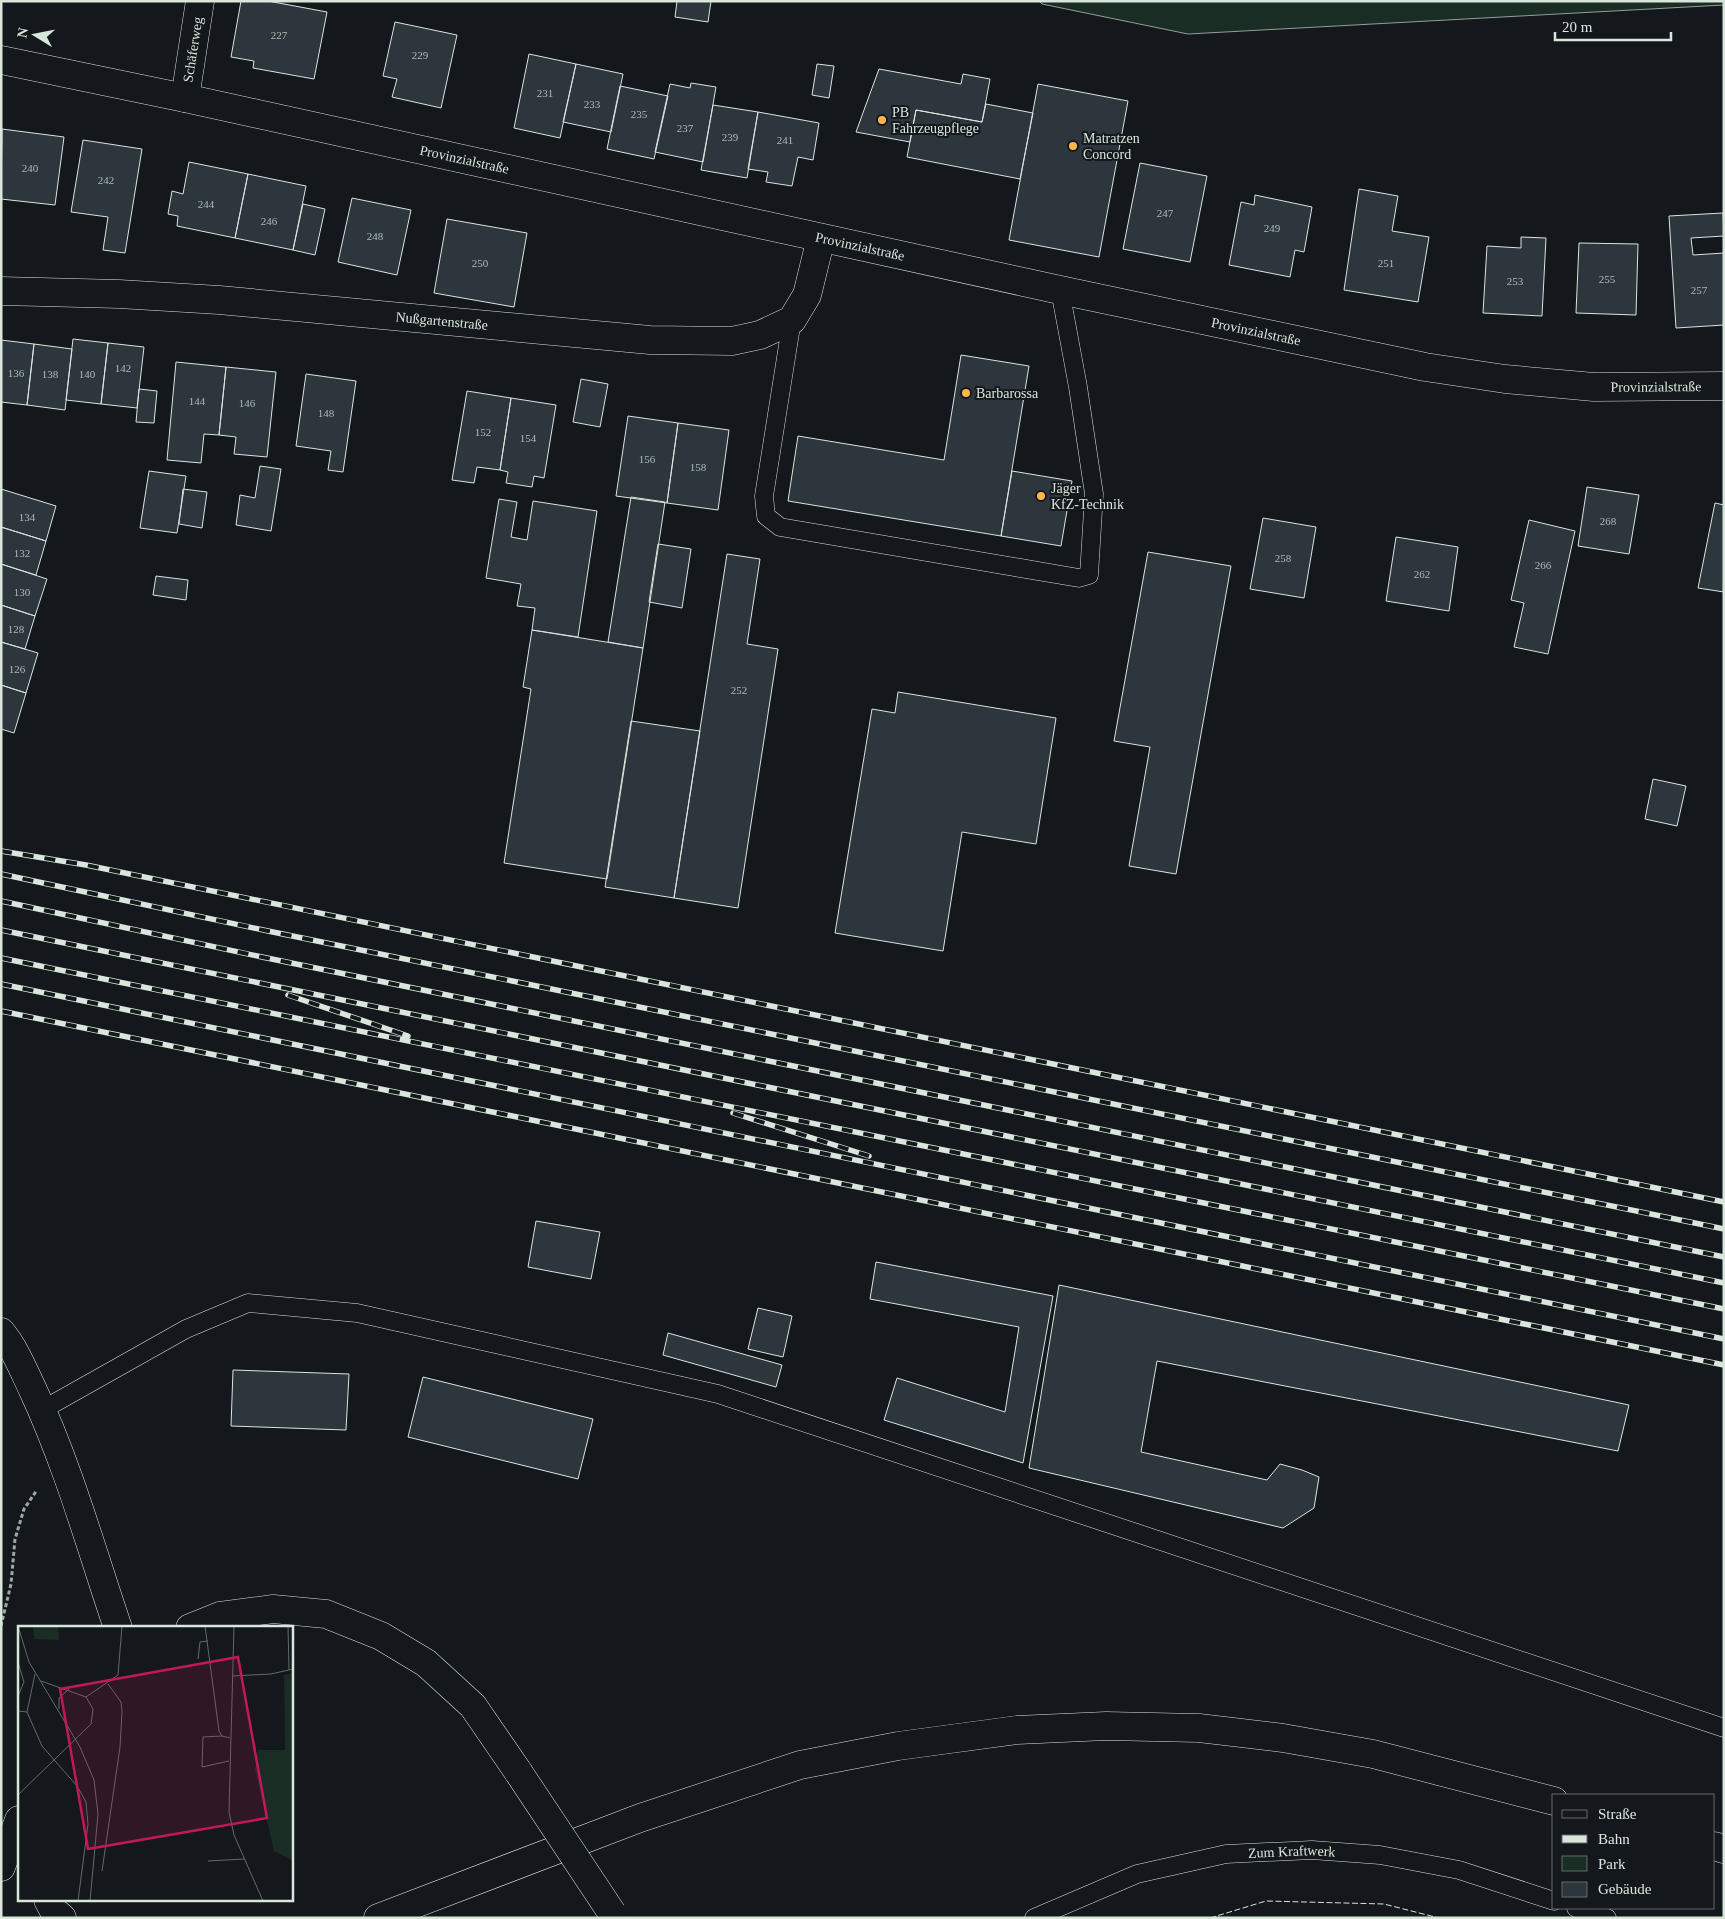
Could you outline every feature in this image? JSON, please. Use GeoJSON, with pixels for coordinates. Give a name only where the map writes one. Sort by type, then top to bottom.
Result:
{"type":"FeatureCollection","features":[{"type":"Feature","properties":{"kind":"main road","name":"Schäferweg"},"geometry":{"type":"LineString","coordinates":[[185,98],[200,1]]}},
{"type":"Feature","properties":{"kind":"main road","name":"Provinzialstraße"},"geometry":{"type":"LineString","coordinates":[[1,60],[185,98],[1060,290],[1416,365],[1505,379],[1594,387],[1724,386]]}},
{"type":"Feature","properties":{"kind":"main road"},"geometry":{"type":"LineString","coordinates":[[792,320],[807,295],[822,238]]}},
{"type":"Feature","properties":{"kind":"main road","name":"Nußgartenstraße"},"geometry":{"type":"LineString","coordinates":[[1,291],[118,294],[219,300],[650,340],[732,341],[760,335],[792,320]]}},
{"type":"Feature","properties":{"kind":"main road"},"geometry":{"type":"LineString","coordinates":[[1,1332],[10,1343],[42,1410],[60,1457],[117,1626]]}},
{"type":"Feature","properties":{"kind":"main road"},"geometry":{"type":"LineString","coordinates":[[195,1626],[220,1616],[273,1609],[326,1614],[381,1636],[426,1663],[472,1706],[613,1915]]}},
{"type":"Feature","properties":{"kind":"main road"},"geometry":{"type":"LineString","coordinates":[[378,1918],[640,1818],[800,1765],[898,1746],[1017,1730],[1106,1726],[1199,1728],[1273,1737],[1373,1754],[1552,1800]]}},
{"type":"Feature","properties":{"kind":"main road"},"geometry":{"type":"LineString","coordinates":[[1,1867],[18,1823]]}},
{"type":"Feature","properties":{"kind":"main road"},"geometry":{"type":"LineString","coordinates":[[49,1902],[62,1918]]}},
{"type":"Feature","properties":{"kind":"lane"},"geometry":{"type":"LineString","coordinates":[[792,320],[764,496],[766,516],[780,527],[789,529],[1079,578],[1088,574],[1094,494],[1078,387],[1060,290]]}},
{"type":"Feature","properties":{"kind":"lane"},"geometry":{"type":"LineString","coordinates":[[42,1410],[186,1329],[248,1303],[357,1313],[718,1394],[1724,1728]]}},
{"type":"Feature","properties":{"kind":"lane","name":"Zum Kraftwerk"},"geometry":{"type":"LineString","coordinates":[[1034,1918],[1137,1874],[1226,1854],[1312,1850],[1380,1855],[1459,1870],[1552,1899]]}},
{"type":"Feature","properties":{"kind":"lane"},"geometry":{"type":"LineString","coordinates":[[1579,1909],[1606,1918]]}},
{"type":"Feature","properties":{"kind":"path"},"geometry":{"type":"LineString","coordinates":[[1,1626],[11,1584],[15,1539],[24,1509],[60,1457]]}},
{"type":"Feature","properties":{"kind":"green space"},"geometry":{"type":"Polygon","coordinates":[[[1039,1],[1724,1],[1724,5],[1188,34],[1042,4],[1039,1]]]}},
{"type":"Feature","properties":{"kind":"building"},"geometry":{"type":"Polygon","coordinates":[[[241,1],[268,1],[327,12],[314,79],[253,68],[254,61],[231,57],[241,1]]]}},
{"type":"Feature","properties":{"kind":"building"},"geometry":{"type":"Polygon","coordinates":[[[677,1],[711,1],[708,22],[675,17],[677,1]]]}},
{"type":"Feature","properties":{"kind":"building"},"geometry":{"type":"Polygon","coordinates":[[[395,22],[457,35],[441,108],[392,97],[397,79],[383,76],[395,22]]]}},
{"type":"Feature","properties":{"kind":"building"},"geometry":{"type":"Polygon","coordinates":[[[529,54],[576,64],[560,138],[514,128],[529,54]]]}},
{"type":"Feature","properties":{"kind":"building"},"geometry":{"type":"Polygon","coordinates":[[[576,64],[623,74],[611,132],[563,122],[576,64]]]}},
{"type":"Feature","properties":{"kind":"building"},"geometry":{"type":"Polygon","coordinates":[[[817,64],[834,66],[829,98],[812,95],[817,64]]]}},
{"type":"Feature","properties":{"kind":"building"},"geometry":{"type":"Polygon","coordinates":[[[879,69],[961,84],[963,74],[990,79],[982,122],[916,110],[910,142],[856,132],[879,69]]]}},
{"type":"Feature","properties":{"kind":"building"},"geometry":{"type":"Polygon","coordinates":[[[691,83],[716,87],[703,162],[655,152],[670,84],[690,88],[691,83]]]}},
{"type":"Feature","properties":{"kind":"building","name":"Matratzen Concord"},"geometry":{"type":"Polygon","coordinates":[[[1038,84],[1128,101],[1099,257],[1009,240],[1038,84]]]}},
{"type":"Feature","properties":{"kind":"building"},"geometry":{"type":"Polygon","coordinates":[[[620,86],[668,96],[654,159],[607,149],[620,86]]]}},
{"type":"Feature","properties":{"kind":"building"},"geometry":{"type":"Polygon","coordinates":[[[986,104],[1033,113],[1020,179],[907,157],[916,110],[982,122],[986,104]]]}},
{"type":"Feature","properties":{"kind":"building"},"geometry":{"type":"Polygon","coordinates":[[[713,105],[758,112],[747,178],[701,170],[713,105]]]}},
{"type":"Feature","properties":{"kind":"building"},"geometry":{"type":"Polygon","coordinates":[[[758,112],[819,123],[813,160],[798,157],[792,186],[766,182],[768,172],[748,169],[758,112]]]}},
{"type":"Feature","properties":{"kind":"building"},"geometry":{"type":"Polygon","coordinates":[[[2,129],[64,137],[55,205],[1,199],[2,129]]]}},
{"type":"Feature","properties":{"kind":"building"},"geometry":{"type":"Polygon","coordinates":[[[83,140],[142,149],[125,253],[103,250],[108,217],[71,212],[83,140]]]}},
{"type":"Feature","properties":{"kind":"building"},"geometry":{"type":"Polygon","coordinates":[[[189,162],[248,174],[235,238],[177,226],[178,216],[168,214],[172,191],[183,194],[189,162]]]}},
{"type":"Feature","properties":{"kind":"building"},"geometry":{"type":"Polygon","coordinates":[[[1140,163],[1207,176],[1190,262],[1123,249],[1140,163]]]}},
{"type":"Feature","properties":{"kind":"building"},"geometry":{"type":"Polygon","coordinates":[[[248,174],[306,186],[293,250],[235,238],[248,174]]]}},
{"type":"Feature","properties":{"kind":"building"},"geometry":{"type":"Polygon","coordinates":[[[1359,189],[1398,196],[1392,231],[1429,237],[1418,302],[1344,290],[1359,189]]]}},
{"type":"Feature","properties":{"kind":"building"},"geometry":{"type":"Polygon","coordinates":[[[1255,195],[1312,207],[1304,252],[1295,250],[1290,277],[1229,265],[1241,202],[1254,205],[1255,195]]]}},
{"type":"Feature","properties":{"kind":"building"},"geometry":{"type":"Polygon","coordinates":[[[352,198],[411,210],[397,275],[338,262],[352,198]]]}},
{"type":"Feature","properties":{"kind":"building"},"geometry":{"type":"Polygon","coordinates":[[[303,204],[325,209],[315,255],[293,250],[303,204]]]}},
{"type":"Feature","properties":{"kind":"building"},"geometry":{"type":"Polygon","coordinates":[[[1723,213],[1724,236],[1691,238],[1693,255],[1724,253],[1724,325],[1676,328],[1669,216],[1723,213]]]}},
{"type":"Feature","properties":{"kind":"building"},"geometry":{"type":"Polygon","coordinates":[[[447,219],[527,233],[514,307],[434,293],[447,219]]]}},
{"type":"Feature","properties":{"kind":"building"},"geometry":{"type":"Polygon","coordinates":[[[1521,237],[1546,238],[1542,316],[1483,313],[1487,246],[1521,248],[1521,237]]]}},
{"type":"Feature","properties":{"kind":"building"},"geometry":{"type":"Polygon","coordinates":[[[1579,243],[1638,244],[1636,315],[1576,313],[1579,243]]]}},
{"type":"Feature","properties":{"kind":"building"},"geometry":{"type":"Polygon","coordinates":[[[73,339],[108,343],[101,404],[66,400],[73,339]]]}},
{"type":"Feature","properties":{"kind":"building"},"geometry":{"type":"Polygon","coordinates":[[[1,340],[34,344],[27,405],[1,402],[1,340]]]}},
{"type":"Feature","properties":{"kind":"building"},"geometry":{"type":"Polygon","coordinates":[[[108,343],[144,347],[137,408],[101,404],[108,343]]]}},
{"type":"Feature","properties":{"kind":"building"},"geometry":{"type":"Polygon","coordinates":[[[34,344],[72,349],[65,410],[27,405],[34,344]]]}},
{"type":"Feature","properties":{"kind":"building"},"geometry":{"type":"Polygon","coordinates":[[[961,355],[1029,366],[1001,536],[788,501],[798,436],[944,460],[961,355]]]}},
{"type":"Feature","properties":{"kind":"building"},"geometry":{"type":"Polygon","coordinates":[[[176,362],[226,367],[219,435],[204,434],[201,463],[167,460],[176,362]]]}},
{"type":"Feature","properties":{"kind":"building"},"geometry":{"type":"Polygon","coordinates":[[[226,367],[276,372],[267,457],[234,454],[236,437],[219,435],[226,367]]]}},
{"type":"Feature","properties":{"kind":"building"},"geometry":{"type":"Polygon","coordinates":[[[306,374],[356,381],[343,472],[328,470],[331,451],[296,446],[306,374]]]}},
{"type":"Feature","properties":{"kind":"building"},"geometry":{"type":"Polygon","coordinates":[[[581,379],[608,384],[600,427],[573,422],[581,379]]]}},
{"type":"Feature","properties":{"kind":"building"},"geometry":{"type":"Polygon","coordinates":[[[139,389],[157,391],[154,423],[136,422],[139,389]]]}},
{"type":"Feature","properties":{"kind":"building"},"geometry":{"type":"Polygon","coordinates":[[[467,391],[511,398],[500,470],[477,467],[474,483],[452,480],[467,391]]]}},
{"type":"Feature","properties":{"kind":"building"},"geometry":{"type":"Polygon","coordinates":[[[511,398],[556,405],[544,478],[534,476],[532,487],[506,483],[508,472],[500,470],[511,398]]]}},
{"type":"Feature","properties":{"kind":"building"},"geometry":{"type":"Polygon","coordinates":[[[628,416],[678,423],[667,503],[616,496],[628,416]]]}},
{"type":"Feature","properties":{"kind":"building"},"geometry":{"type":"Polygon","coordinates":[[[678,423],[729,430],[718,510],[667,503],[678,423]]]}},
{"type":"Feature","properties":{"kind":"building"},"geometry":{"type":"Polygon","coordinates":[[[260,466],[281,469],[271,531],[236,525],[240,495],[255,498],[260,466]]]}},
{"type":"Feature","properties":{"kind":"building"},"geometry":{"type":"Polygon","coordinates":[[[149,471],[186,476],[177,533],[140,528],[149,471]]]}},
{"type":"Feature","properties":{"kind":"building"},"geometry":{"type":"Polygon","coordinates":[[[1012,471],[1072,481],[1061,546],[1001,536],[1012,471]]]}},
{"type":"Feature","properties":{"kind":"building"},"geometry":{"type":"Polygon","coordinates":[[[1587,487],[1639,495],[1629,554],[1578,546],[1587,487]]]}},
{"type":"Feature","properties":{"kind":"building"},"geometry":{"type":"Polygon","coordinates":[[[1,489],[56,506],[46,541],[1,527],[1,489]]]}},
{"type":"Feature","properties":{"kind":"building"},"geometry":{"type":"Polygon","coordinates":[[[183,489],[207,492],[202,528],[179,524],[183,489]]]}},
{"type":"Feature","properties":{"kind":"building"},"geometry":{"type":"Polygon","coordinates":[[[631,497],[665,502],[643,648],[608,642],[631,497]]]}},
{"type":"Feature","properties":{"kind":"building"},"geometry":{"type":"Polygon","coordinates":[[[499,499],[517,502],[511,537],[527,540],[533,501],[597,511],[578,637],[532,630],[535,608],[517,606],[521,584],[486,578],[499,499]]]}},
{"type":"Feature","properties":{"kind":"building"},"geometry":{"type":"Polygon","coordinates":[[[1715,503],[1724,505],[1724,592],[1698,588],[1715,503]]]}},
{"type":"Feature","properties":{"kind":"building"},"geometry":{"type":"Polygon","coordinates":[[[1263,518],[1316,527],[1304,598],[1250,589],[1263,518]]]}},
{"type":"Feature","properties":{"kind":"building"},"geometry":{"type":"Polygon","coordinates":[[[1529,520],[1575,531],[1548,654],[1514,647],[1524,603],[1511,600],[1529,520]]]}},
{"type":"Feature","properties":{"kind":"building"},"geometry":{"type":"Polygon","coordinates":[[[1,527],[46,541],[36,575],[1,564],[1,527]]]}},
{"type":"Feature","properties":{"kind":"building"},"geometry":{"type":"Polygon","coordinates":[[[1396,537],[1458,547],[1449,611],[1386,601],[1396,537]]]}},
{"type":"Feature","properties":{"kind":"building"},"geometry":{"type":"Polygon","coordinates":[[[658,544],[691,549],[682,608],[649,602],[658,544]]]}},
{"type":"Feature","properties":{"kind":"building"},"geometry":{"type":"Polygon","coordinates":[[[1148,552],[1231,566],[1176,874],[1129,866],[1150,747],[1114,741],[1148,552]]]}},
{"type":"Feature","properties":{"kind":"building"},"geometry":{"type":"Polygon","coordinates":[[[727,554],[760,559],[747,644],[778,649],[738,908],[674,898],[727,554]]]}},
{"type":"Feature","properties":{"kind":"building"},"geometry":{"type":"Polygon","coordinates":[[[1,564],[47,579],[35,616],[1,605],[1,564]]]}},
{"type":"Feature","properties":{"kind":"building"},"geometry":{"type":"Polygon","coordinates":[[[156,576],[188,580],[186,600],[153,595],[156,576]]]}},
{"type":"Feature","properties":{"kind":"building"},"geometry":{"type":"Polygon","coordinates":[[[1,605],[35,616],[25,649],[1,642],[1,605]]]}},
{"type":"Feature","properties":{"kind":"building"},"geometry":{"type":"Polygon","coordinates":[[[532,630],[643,648],[607,879],[504,863],[531,689],[523,687],[532,630]]]}},
{"type":"Feature","properties":{"kind":"building"},"geometry":{"type":"Polygon","coordinates":[[[1,642],[38,653],[26,693],[1,685],[1,642]]]}},
{"type":"Feature","properties":{"kind":"building"},"geometry":{"type":"Polygon","coordinates":[[[1,685],[26,693],[14,733],[1,729],[1,685]]]}},
{"type":"Feature","properties":{"kind":"building"},"geometry":{"type":"Polygon","coordinates":[[[898,692],[1056,718],[1036,844],[962,832],[943,951],[835,933],[872,709],[895,713],[898,692]]]}},
{"type":"Feature","properties":{"kind":"building"},"geometry":{"type":"Polygon","coordinates":[[[631,721],[700,731],[674,898],[605,887],[631,721]]]}},
{"type":"Feature","properties":{"kind":"building"},"geometry":{"type":"Polygon","coordinates":[[[1653,779],[1686,786],[1677,826],[1645,819],[1653,779]]]}},
{"type":"Feature","properties":{"kind":"building"},"geometry":{"type":"Polygon","coordinates":[[[536,1221],[600,1232],[591,1279],[528,1267],[536,1221]]]}},
{"type":"Feature","properties":{"kind":"building"},"geometry":{"type":"Polygon","coordinates":[[[876,1262],[1053,1296],[1023,1463],[884,1420],[897,1378],[1005,1412],[1019,1327],[870,1299],[876,1262]]]}},
{"type":"Feature","properties":{"kind":"building"},"geometry":{"type":"Polygon","coordinates":[[[1059,1285],[1629,1405],[1618,1451],[1157,1361],[1141,1452],[1267,1480],[1280,1464],[1302,1470],[1319,1477],[1314,1508],[1283,1528],[1029,1468],[1059,1285]]]}},
{"type":"Feature","properties":{"kind":"building"},"geometry":{"type":"Polygon","coordinates":[[[758,1308],[792,1316],[783,1357],[748,1349],[758,1308]]]}},
{"type":"Feature","properties":{"kind":"building"},"geometry":{"type":"Polygon","coordinates":[[[668,1333],[782,1365],[776,1387],[663,1355],[668,1333]]]}},
{"type":"Feature","properties":{"kind":"building"},"geometry":{"type":"Polygon","coordinates":[[[233,1370],[349,1374],[346,1430],[231,1426],[233,1370]]]}},
{"type":"Feature","properties":{"kind":"building"},"geometry":{"type":"Polygon","coordinates":[[[423,1377],[593,1419],[578,1479],[408,1437],[423,1377]]]}},
{"type":"Feature","properties":{"kind":"railway"},"geometry":{"type":"LineString","coordinates":[[1,851],[86,865],[1724,1202]]}},
{"type":"Feature","properties":{"kind":"railway"},"geometry":{"type":"LineString","coordinates":[[1,874],[268,931],[1724,1229]]}},
{"type":"Feature","properties":{"kind":"railway"},"geometry":{"type":"LineString","coordinates":[[1,901],[262,957],[1724,1257]]}},
{"type":"Feature","properties":{"kind":"railway"},"geometry":{"type":"LineString","coordinates":[[1,930],[1724,1283]]}},
{"type":"Feature","properties":{"kind":"railway"},"geometry":{"type":"LineString","coordinates":[[1,958],[1724,1309]]}},
{"type":"Feature","properties":{"kind":"railway"},"geometry":{"type":"LineString","coordinates":[[1,984],[1724,1339]]}},
{"type":"Feature","properties":{"kind":"railway"},"geometry":{"type":"LineString","coordinates":[[288,995],[408,1036]]}},
{"type":"Feature","properties":{"kind":"railway"},"geometry":{"type":"LineString","coordinates":[[1,1011],[1724,1365]]}},
{"type":"Feature","properties":{"kind":"railway"},"geometry":{"type":"LineString","coordinates":[[733,1113],[869,1156]]}},
{"type":"Feature","properties":{"kind":"fence"},"geometry":{"type":"LineString","coordinates":[[1210,1918],[1266,1901],[1384,1904],[1439,1918]]}},
{"type":"Feature","properties":{"kind":"place","name":"PB Fahrzeugpflege"},"geometry":{"type":"Point","coordinates":[882,120]}},
{"type":"Feature","properties":{"kind":"place","name":"Matratzen Concord"},"geometry":{"type":"Point","coordinates":[1073,146]}},
{"type":"Feature","properties":{"kind":"place","name":"Barbarossa"},"geometry":{"type":"Point","coordinates":[966,393]}},
{"type":"Feature","properties":{"kind":"place","name":"Jäger KfZ-Technik"},"geometry":{"type":"Point","coordinates":[1041,496]}}]}
